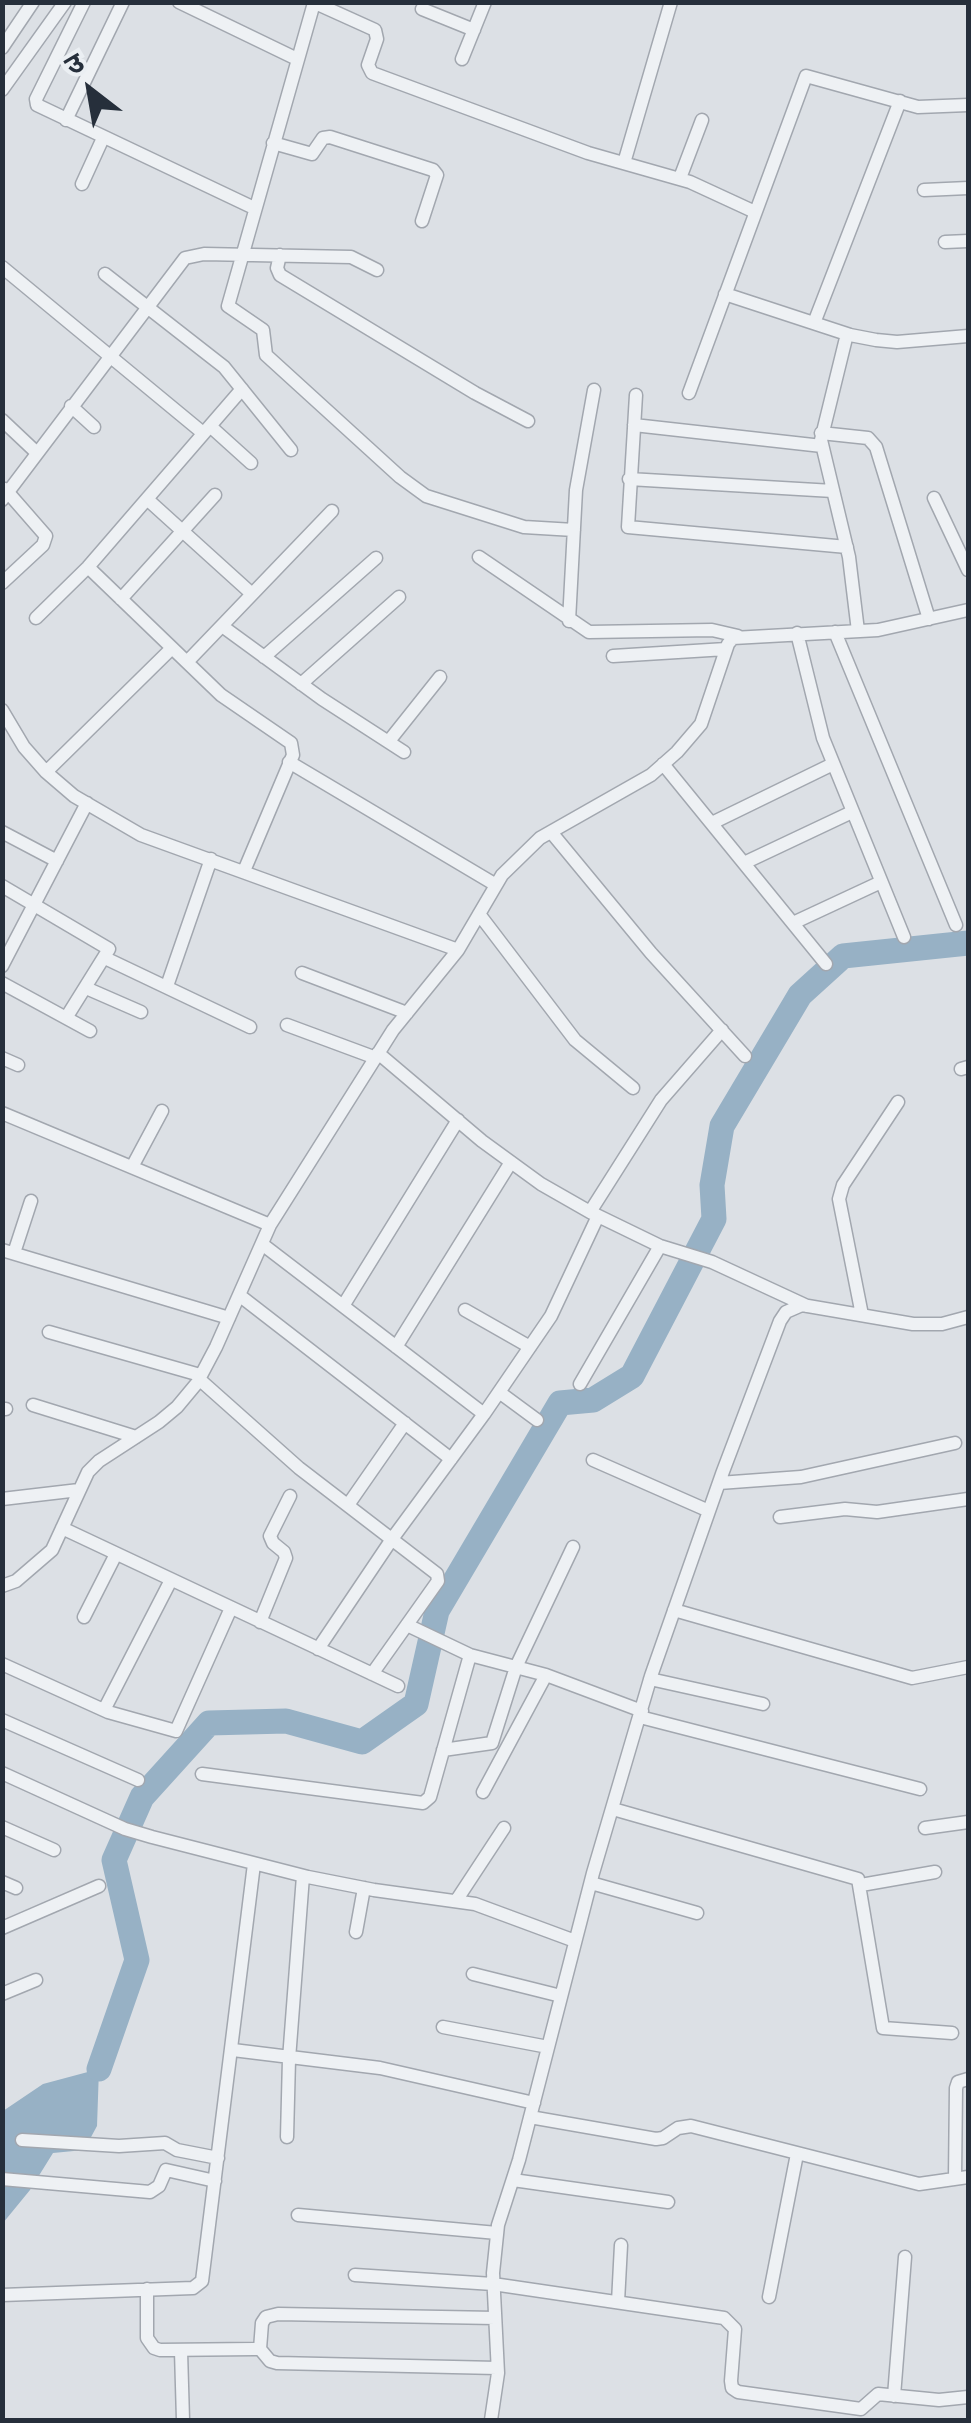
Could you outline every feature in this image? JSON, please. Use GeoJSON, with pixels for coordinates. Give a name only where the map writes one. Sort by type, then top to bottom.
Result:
{"type":"FeatureCollection","features":[{"type":"Feature","properties":{"kind":"street"},"geometry":{"type":"LineString","coordinates":[[2,48],[33,2]]}},
{"type":"Feature","properties":{"kind":"street"},"geometry":{"type":"LineString","coordinates":[[2,90],[65,2]]}},
{"type":"Feature","properties":{"kind":"street"},"geometry":{"type":"LineString","coordinates":[[84,2],[36,99],[40,108],[254,208]]}},
{"type":"Feature","properties":{"kind":"street"},"geometry":{"type":"LineString","coordinates":[[66,120],[124,2]]}},
{"type":"Feature","properties":{"kind":"street"},"geometry":{"type":"LineString","coordinates":[[179,2],[297,59]]}},
{"type":"Feature","properties":{"kind":"street"},"geometry":{"type":"LineString","coordinates":[[346,17],[353,2]]}},
{"type":"Feature","properties":{"kind":"street"},"geometry":{"type":"LineString","coordinates":[[462,59],[486,2]]}},
{"type":"Feature","properties":{"kind":"street"},"geometry":{"type":"LineString","coordinates":[[624,163],[672,2]]}},
{"type":"Feature","properties":{"kind":"street"},"geometry":{"type":"LineString","coordinates":[[574,530],[524,527],[438,501],[400,477],[266,355],[263,330],[228,306],[314,3],[377,33],[368,66],[372,73],[588,153],[680,178],[755,212]]}},
{"type":"Feature","properties":{"kind":"street"},"geometry":{"type":"LineString","coordinates":[[422,9],[474,30]]}},
{"type":"Feature","properties":{"kind":"street"},"geometry":{"type":"LineString","coordinates":[[688,394],[806,76],[930,108],[968,105]]}},
{"type":"Feature","properties":{"kind":"street"},"geometry":{"type":"LineString","coordinates":[[814,323],[900,102]]}},
{"type":"Feature","properties":{"kind":"street"},"geometry":{"type":"LineString","coordinates":[[680,178],[702,120]]}},
{"type":"Feature","properties":{"kind":"street"},"geometry":{"type":"LineString","coordinates":[[273,143],[312,154],[323,138],[330,137],[433,170],[437,175],[422,221]]}},
{"type":"Feature","properties":{"kind":"street"},"geometry":{"type":"LineString","coordinates":[[82,184],[104,138]]}},
{"type":"Feature","properties":{"kind":"street"},"geometry":{"type":"LineString","coordinates":[[924,190],[968,188]]}},
{"type":"Feature","properties":{"kind":"street"},"geometry":{"type":"LineString","coordinates":[[945,242],[968,240]]}},
{"type":"Feature","properties":{"kind":"street"},"geometry":{"type":"LineString","coordinates":[[2,583],[42,545],[46,536],[5,493],[185,258],[204,254],[350,257],[377,270]]}},
{"type":"Feature","properties":{"kind":"street"},"geometry":{"type":"LineString","coordinates":[[280,255],[280,275],[528,421]]}},
{"type":"Feature","properties":{"kind":"street"},"geometry":{"type":"LineString","coordinates":[[2,267],[109,356],[251,463]]}},
{"type":"Feature","properties":{"kind":"street"},"geometry":{"type":"LineString","coordinates":[[105,274],[224,367],[291,450]]}},
{"type":"Feature","properties":{"kind":"street"},"geometry":{"type":"LineString","coordinates":[[725,294],[847,334],[898,342],[968,336]]}},
{"type":"Feature","properties":{"kind":"street"},"geometry":{"type":"LineString","coordinates":[[847,334],[822,439],[847,547],[858,631]]}},
{"type":"Feature","properties":{"kind":"street"},"geometry":{"type":"LineString","coordinates":[[36,618],[88,567],[242,388]]}},
{"type":"Feature","properties":{"kind":"street"},"geometry":{"type":"LineString","coordinates":[[568,621],[578,479],[594,390]]}},
{"type":"Feature","properties":{"kind":"street"},"geometry":{"type":"LineString","coordinates":[[636,394],[626,520],[631,529],[847,547]]}},
{"type":"Feature","properties":{"kind":"street"},"geometry":{"type":"LineString","coordinates":[[71,406],[94,427]]}},
{"type":"Feature","properties":{"kind":"street"},"geometry":{"type":"LineString","coordinates":[[2,420],[37,454]]}},
{"type":"Feature","properties":{"kind":"street"},"geometry":{"type":"LineString","coordinates":[[634,425],[822,439],[868,438],[876,447],[929,619]]}},
{"type":"Feature","properties":{"kind":"street"},"geometry":{"type":"LineString","coordinates":[[629,478],[833,492]]}},
{"type":"Feature","properties":{"kind":"street"},"geometry":{"type":"LineString","coordinates":[[121,599],[215,495]]}},
{"type":"Feature","properties":{"kind":"street"},"geometry":{"type":"LineString","coordinates":[[934,498],[968,570]]}},
{"type":"Feature","properties":{"kind":"street"},"geometry":{"type":"LineString","coordinates":[[147,499],[252,594]]}},
{"type":"Feature","properties":{"kind":"street"},"geometry":{"type":"LineString","coordinates":[[187,662],[332,511]]}},
{"type":"Feature","properties":{"kind":"street"},"geometry":{"type":"LineString","coordinates":[[479,557],[568,621],[599,634],[712,630],[738,636],[878,630],[968,610]]}},
{"type":"Feature","properties":{"kind":"street"},"geometry":{"type":"LineString","coordinates":[[264,656],[376,558]]}},
{"type":"Feature","properties":{"kind":"street"},"geometry":{"type":"LineString","coordinates":[[88,567],[231,703],[286,738],[293,748],[244,871]]}},
{"type":"Feature","properties":{"kind":"street"},"geometry":{"type":"LineString","coordinates":[[301,684],[399,597]]}},
{"type":"Feature","properties":{"kind":"street"},"geometry":{"type":"LineString","coordinates":[[222,626],[404,752]]}},
{"type":"Feature","properties":{"kind":"street"},"geometry":{"type":"LineString","coordinates":[[835,632],[956,925]]}},
{"type":"Feature","properties":{"kind":"street"},"geometry":{"type":"LineString","coordinates":[[797,633],[823,738],[904,937]]}},
{"type":"Feature","properties":{"kind":"street"},"geometry":{"type":"LineString","coordinates":[[2,1586],[16,1582],[52,1550],[79,1490],[98,1461],[177,1408],[200,1377],[270,1225],[377,1056],[458,950],[496,885],[540,838],[663,764],[701,724],[726,649],[738,636]]}},
{"type":"Feature","properties":{"kind":"street"},"geometry":{"type":"LineString","coordinates":[[46,772],[172,648]]}},
{"type":"Feature","properties":{"kind":"street"},"geometry":{"type":"LineString","coordinates":[[612,656],[726,649]]}},
{"type":"Feature","properties":{"kind":"street"},"geometry":{"type":"LineString","coordinates":[[389,741],[440,677]]}},
{"type":"Feature","properties":{"kind":"street"},"geometry":{"type":"LineString","coordinates":[[2,710],[24,747],[46,772],[86,803],[141,834],[458,950]]}},
{"type":"Feature","properties":{"kind":"street"},"geometry":{"type":"LineString","coordinates":[[2,736],[24,747]]}},
{"type":"Feature","properties":{"kind":"street"},"geometry":{"type":"LineString","coordinates":[[289,762],[496,885]]}},
{"type":"Feature","properties":{"kind":"street"},"geometry":{"type":"LineString","coordinates":[[663,764],[826,964]]}},
{"type":"Feature","properties":{"kind":"street"},"geometry":{"type":"LineString","coordinates":[[712,823],[833,764]]}},
{"type":"Feature","properties":{"kind":"street"},"geometry":{"type":"LineString","coordinates":[[2,966],[86,803]]}},
{"type":"Feature","properties":{"kind":"street"},"geometry":{"type":"LineString","coordinates":[[744,863],[852,812]]}},
{"type":"Feature","properties":{"kind":"street"},"geometry":{"type":"LineString","coordinates":[[2,832],[57,861]]}},
{"type":"Feature","properties":{"kind":"street"},"geometry":{"type":"LineString","coordinates":[[552,832],[651,953],[745,1056]]}},
{"type":"Feature","properties":{"kind":"street"},"geometry":{"type":"LineString","coordinates":[[167,986],[211,859]]}},
{"type":"Feature","properties":{"kind":"street"},"geometry":{"type":"LineString","coordinates":[[793,923],[881,882]]}},
{"type":"Feature","properties":{"kind":"street"},"geometry":{"type":"LineString","coordinates":[[2,886],[106,946],[109,953],[66,1018]]}},
{"type":"Feature","properties":{"kind":"street"},"geometry":{"type":"LineString","coordinates":[[479,914],[575,1040],[634,1088]]}},
{"type":"Feature","properties":{"kind":"street"},"geometry":{"type":"LineString","coordinates":[[105,958],[250,1027]]}},
{"type":"Feature","properties":{"kind":"street"},"geometry":{"type":"LineString","coordinates":[[302,972],[406,1014]]}},
{"type":"Feature","properties":{"kind":"street"},"geometry":{"type":"LineString","coordinates":[[2,983],[90,1031]]}},
{"type":"Feature","properties":{"kind":"street"},"geometry":{"type":"LineString","coordinates":[[86,988],[141,1012]]}},
{"type":"Feature","properties":{"kind":"street"},"geometry":{"type":"LineString","coordinates":[[288,1025],[377,1056],[510,1162],[594,1214],[660,1246],[712,1262],[807,1306],[928,1324],[968,1317]]}},
{"type":"Feature","properties":{"kind":"street"},"geometry":{"type":"LineString","coordinates":[[318,1649],[530,1347],[556,1307],[594,1214],[662,1100],[722,1030]]}},
{"type":"Feature","properties":{"kind":"street"},"geometry":{"type":"LineString","coordinates":[[2,1058],[18,1065]]}},
{"type":"Feature","properties":{"kind":"street"},"geometry":{"type":"LineString","coordinates":[[862,1315],[839,1199],[843,1185],[898,1102]]}},
{"type":"Feature","properties":{"kind":"street"},"geometry":{"type":"LineString","coordinates":[[132,1167],[162,1111]]}},
{"type":"Feature","properties":{"kind":"street"},"geometry":{"type":"LineString","coordinates":[[2,1113],[270,1225]]}},
{"type":"Feature","properties":{"kind":"street"},"geometry":{"type":"LineString","coordinates":[[343,1306],[458,1120]]}},
{"type":"Feature","properties":{"kind":"street"},"geometry":{"type":"LineString","coordinates":[[396,1346],[510,1162]]}},
{"type":"Feature","properties":{"kind":"street"},"geometry":{"type":"LineString","coordinates":[[31,1201],[8,1251],[228,1318]]}},
{"type":"Feature","properties":{"kind":"street"},"geometry":{"type":"LineString","coordinates":[[262,1244],[484,1414]]}},
{"type":"Feature","properties":{"kind":"street"},"geometry":{"type":"LineString","coordinates":[[580,1384],[660,1246]]}},
{"type":"Feature","properties":{"kind":"street"},"geometry":{"type":"LineString","coordinates":[[239,1295],[451,1459]]}},
{"type":"Feature","properties":{"kind":"street"},"geometry":{"type":"LineString","coordinates":[[491,2420],[498,2368],[493,2284],[497,2232],[590,1884],[650,1679],[719,1483],[780,1321],[792,1308],[807,1306]]}},
{"type":"Feature","properties":{"kind":"street"},"geometry":{"type":"LineString","coordinates":[[465,1310],[530,1347]]}},
{"type":"Feature","properties":{"kind":"street"},"geometry":{"type":"LineString","coordinates":[[49,1332],[200,1377],[299,1468],[438,1578],[372,1674]]}},
{"type":"Feature","properties":{"kind":"street"},"geometry":{"type":"LineString","coordinates":[[499,1392],[538,1420]]}},
{"type":"Feature","properties":{"kind":"street"},"geometry":{"type":"LineString","coordinates":[[33,1405],[136,1437]]}},
{"type":"Feature","properties":{"kind":"street"},"geometry":{"type":"LineString","coordinates":[[348,1505],[404,1423]]}},
{"type":"Feature","properties":{"kind":"street"},"geometry":{"type":"LineString","coordinates":[[719,1483],[801,1477],[955,1443]]}},
{"type":"Feature","properties":{"kind":"street"},"geometry":{"type":"LineString","coordinates":[[592,1460],[709,1511]]}},
{"type":"Feature","properties":{"kind":"street"},"geometry":{"type":"LineString","coordinates":[[2,1500],[79,1490]]}},
{"type":"Feature","properties":{"kind":"street"},"geometry":{"type":"LineString","coordinates":[[260,1622],[286,1558],[270,1536],[290,1496]]}},
{"type":"Feature","properties":{"kind":"street"},"geometry":{"type":"LineString","coordinates":[[780,1518],[845,1509],[877,1512],[968,1499]]}},
{"type":"Feature","properties":{"kind":"street"},"geometry":{"type":"LineString","coordinates":[[62,1528],[398,1686]]}},
{"type":"Feature","properties":{"kind":"street"},"geometry":{"type":"LineString","coordinates":[[444,1750],[492,1742],[516,1667],[572,1547]]}},
{"type":"Feature","properties":{"kind":"street"},"geometry":{"type":"LineString","coordinates":[[84,1617],[116,1554]]}},
{"type":"Feature","properties":{"kind":"street"},"geometry":{"type":"LineString","coordinates":[[104,1710],[171,1580]]}},
{"type":"Feature","properties":{"kind":"street"},"geometry":{"type":"LineString","coordinates":[[2,1664],[104,1710],[176,1731],[231,1608]]}},
{"type":"Feature","properties":{"kind":"street"},"geometry":{"type":"LineString","coordinates":[[674,1610],[912,1678],[968,1667]]}},
{"type":"Feature","properties":{"kind":"street"},"geometry":{"type":"LineString","coordinates":[[407,1625],[470,1655],[546,1675],[641,1714],[920,1789]]}},
{"type":"Feature","properties":{"kind":"street"},"geometry":{"type":"LineString","coordinates":[[202,1774],[424,1803],[430,1798],[470,1655]]}},
{"type":"Feature","properties":{"kind":"street"},"geometry":{"type":"LineString","coordinates":[[483,1792],[546,1675]]}},
{"type":"Feature","properties":{"kind":"street"},"geometry":{"type":"LineString","coordinates":[[650,1679],[763,1704]]}},
{"type":"Feature","properties":{"kind":"street"},"geometry":{"type":"LineString","coordinates":[[2,1720],[138,1780]]}},
{"type":"Feature","properties":{"kind":"street"},"geometry":{"type":"LineString","coordinates":[[2,1773],[152,1836],[303,1876],[456,1901],[575,1941]]}},
{"type":"Feature","properties":{"kind":"street"},"geometry":{"type":"LineString","coordinates":[[613,1809],[852,1876],[861,1885],[883,2028],[952,2033]]}},
{"type":"Feature","properties":{"kind":"street"},"geometry":{"type":"LineString","coordinates":[[926,1828],[968,1822]]}},
{"type":"Feature","properties":{"kind":"street"},"geometry":{"type":"LineString","coordinates":[[2,1827],[54,1850]]}},
{"type":"Feature","properties":{"kind":"street"},"geometry":{"type":"LineString","coordinates":[[456,1901],[504,1828]]}},
{"type":"Feature","properties":{"kind":"street"},"geometry":{"type":"LineString","coordinates":[[2,2295],[194,2288],[202,2280],[254,1864]]}},
{"type":"Feature","properties":{"kind":"street"},"geometry":{"type":"LineString","coordinates":[[861,1885],[935,1872]]}},
{"type":"Feature","properties":{"kind":"street"},"geometry":{"type":"LineString","coordinates":[[287,2137],[288,2059],[303,1876]]}},
{"type":"Feature","properties":{"kind":"street"},"geometry":{"type":"LineString","coordinates":[[590,1884],[697,1913]]}},
{"type":"Feature","properties":{"kind":"street"},"geometry":{"type":"LineString","coordinates":[[2,1928],[99,1886]]}},
{"type":"Feature","properties":{"kind":"street"},"geometry":{"type":"LineString","coordinates":[[356,1932],[364,1888]]}},
{"type":"Feature","properties":{"kind":"street"},"geometry":{"type":"LineString","coordinates":[[473,1974],[561,1996]]}},
{"type":"Feature","properties":{"kind":"street"},"geometry":{"type":"LineString","coordinates":[[2,1994],[36,1980]]}},
{"type":"Feature","properties":{"kind":"street"},"geometry":{"type":"LineString","coordinates":[[442,2027],[548,2047]]}},
{"type":"Feature","properties":{"kind":"street"},"geometry":{"type":"LineString","coordinates":[[232,2050],[393,2071],[656,2139],[684,2126],[918,2184],[962,2177],[956,2088],[958,2082],[968,2079]]}},
{"type":"Feature","properties":{"kind":"street"},"geometry":{"type":"LineString","coordinates":[[22,2140],[120,2146],[165,2143],[177,2150],[218,2158]]}},
{"type":"Feature","properties":{"kind":"street"},"geometry":{"type":"LineString","coordinates":[[770,2296],[797,2154]]}},
{"type":"Feature","properties":{"kind":"street"},"geometry":{"type":"LineString","coordinates":[[2,2179],[144,2192],[155,2190],[166,2170],[216,2181]]}},
{"type":"Feature","properties":{"kind":"street"},"geometry":{"type":"LineString","coordinates":[[513,2180],[668,2202]]}},
{"type":"Feature","properties":{"kind":"street"},"geometry":{"type":"LineString","coordinates":[[298,2215],[497,2232]]}},
{"type":"Feature","properties":{"kind":"street"},"geometry":{"type":"LineString","coordinates":[[618,2302],[621,2245]]}},
{"type":"Feature","properties":{"kind":"street"},"geometry":{"type":"LineString","coordinates":[[894,2396],[904,2257]]}},
{"type":"Feature","properties":{"kind":"street"},"geometry":{"type":"LineString","coordinates":[[355,2275],[493,2284],[730,2321],[736,2336],[731,2381],[738,2392],[861,2409],[878,2394],[939,2400],[968,2398]]}},
{"type":"Feature","properties":{"kind":"street"},"geometry":{"type":"LineString","coordinates":[[146,2289],[150,2344],[160,2350],[260,2350]]}},
{"type":"Feature","properties":{"kind":"street"},"geometry":{"type":"LineString","coordinates":[[495,2318],[272,2315],[262,2323],[260,2350],[270,2362],[277,2363],[498,2368]]}},
{"type":"Feature","properties":{"kind":"street"},"geometry":{"type":"LineString","coordinates":[[181,2351],[183,2420]]}},
{"type":"Feature","properties":{"kind":"water"},"geometry":{"type":"Polygon","coordinates":[[[99,2069],[97,2126],[84,2150],[53,2153],[3,2223],[3,2111],[43,2084],[99,2069]]]}},
{"type":"Feature","properties":{"kind":"waterway"},"geometry":{"type":"LineString","coordinates":[[99,2069],[137,1960],[114,1860],[142,1797],[209,1723],[286,1721],[362,1742],[416,1704],[437,1611],[560,1403],[593,1400],[632,1376],[714,1219],[712,1185],[722,1126],[800,995],[843,956],[968,943]]}}]}
